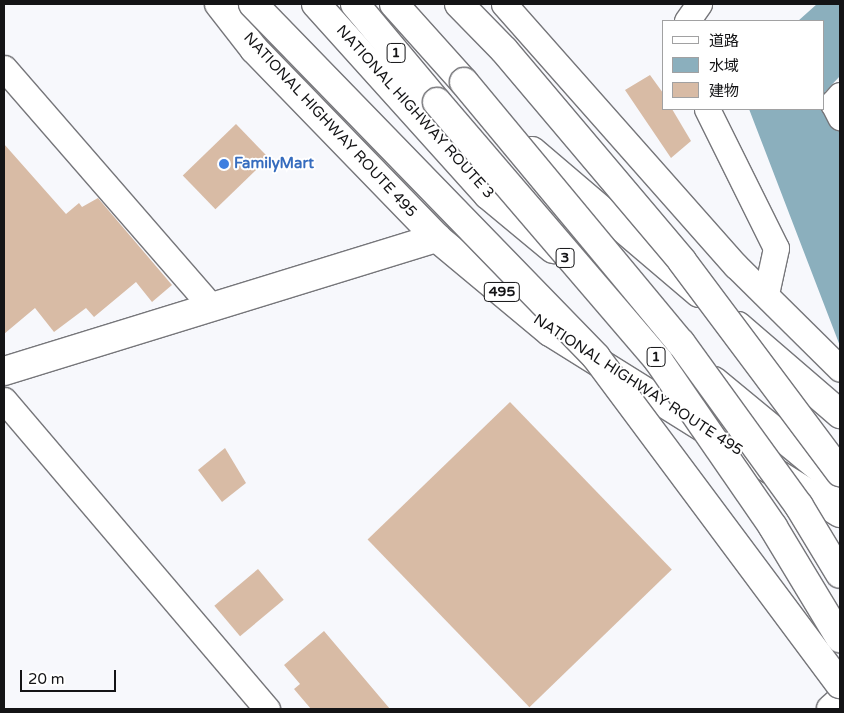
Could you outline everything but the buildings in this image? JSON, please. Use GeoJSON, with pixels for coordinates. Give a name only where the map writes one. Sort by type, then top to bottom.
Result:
{"type":"FeatureCollection","features":[{"type":"Feature","properties":{"kind":"main road","name":"NATIONAL HIGHWAY ROUTE 495"},"geometry":{"type":"LineString","coordinates":[[219,4],[254,48],[437,238],[550,332],[840,513]]}},
{"type":"Feature","properties":{"kind":"main road"},"geometry":{"type":"LineString","coordinates":[[253,4],[596,357],[840,684]]}},
{"type":"Feature","properties":{"kind":"main road","name":"NATIONAL HIGHWAY ROUTE 3"},"geometry":{"type":"LineString","coordinates":[[316,4],[488,196],[840,485]]}},
{"type":"Feature","properties":{"kind":"main road","name":"1"},"geometry":{"type":"LineString","coordinates":[[355,4],[658,360],[773,527],[840,638]]}},
{"type":"Feature","properties":{"kind":"main road","name":"1"},"geometry":{"type":"LineString","coordinates":[[394,4],[464,82],[682,343],[799,506],[840,574]]}},
{"type":"Feature","properties":{"kind":"main road"},"geometry":{"type":"LineString","coordinates":[[402,4],[538,158],[840,414]]}},
{"type":"Feature","properties":{"kind":"main road"},"geometry":{"type":"LineString","coordinates":[[459,4],[504,50],[682,262],[840,472]]}},
{"type":"Feature","properties":{"kind":"main road"},"geometry":{"type":"LineString","coordinates":[[4,371],[437,238]]}},
{"type":"Feature","properties":{"kind":"main road"},"geometry":{"type":"LineString","coordinates":[[830,709],[840,701]]}},
{"type":"Feature","properties":{"kind":"street"},"geometry":{"type":"LineString","coordinates":[[504,4],[766,294],[840,369]]}},
{"type":"Feature","properties":{"kind":"street"},"geometry":{"type":"LineString","coordinates":[[689,20],[699,4]]}},
{"type":"Feature","properties":{"kind":"street"},"geometry":{"type":"LineString","coordinates":[[4,68],[211,306]]}},
{"type":"Feature","properties":{"kind":"street"},"geometry":{"type":"LineString","coordinates":[[840,96],[833,103],[840,117]]}},
{"type":"Feature","properties":{"kind":"street"},"geometry":{"type":"LineString","coordinates":[[707,110],[776,248],[766,294]]}},
{"type":"Feature","properties":{"kind":"street"},"geometry":{"type":"LineString","coordinates":[[4,400],[267,709]]}},
{"type":"Feature","properties":{"kind":"water"},"geometry":{"type":"Polygon","coordinates":[[[817,4],[840,4],[840,76],[825,92],[840,126],[840,346],[749,110],[824,110],[824,20],[799,20],[817,4]]]}},
{"type":"Feature","properties":{"kind":"place","name":"FamilyMart"},"geometry":{"type":"Point","coordinates":[224,164]}}]}
